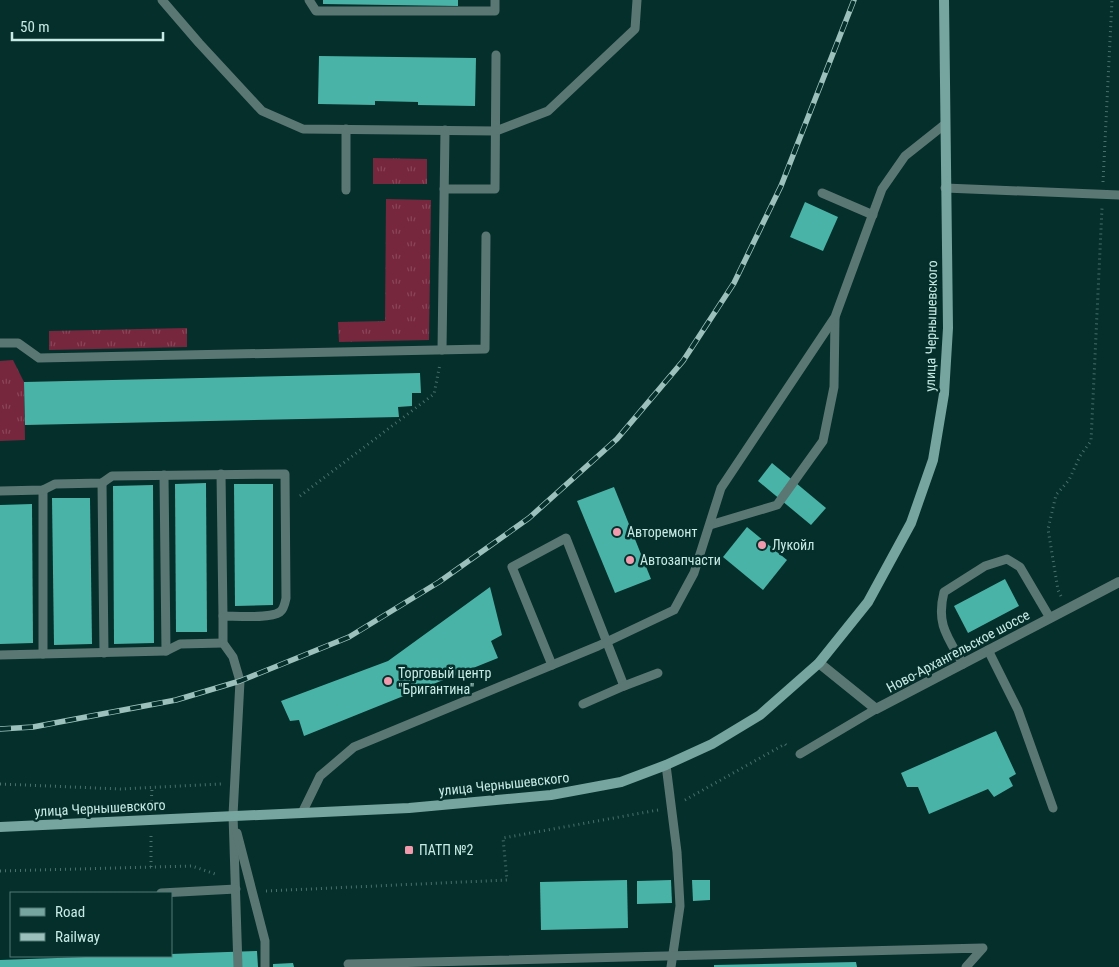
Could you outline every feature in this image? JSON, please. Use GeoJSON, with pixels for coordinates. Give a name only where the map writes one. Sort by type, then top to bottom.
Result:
{"type":"FeatureCollection","features":[{"type":"Feature","properties":{"kind":"main road","name":"улица Чернышевского"},"geometry":{"type":"LineString","coordinates":[[0,827],[409,808],[551,796],[621,782],[666,766],[712,744],[760,715],[819,663],[868,602],[911,522],[933,460],[944,394],[948,328],[944,125],[944,0]]}},
{"type":"Feature","properties":{"kind":"street","name":"Ново-Архангельское шоссе"},"geometry":{"type":"LineString","coordinates":[[876,710],[1119,582]]}},
{"type":"Feature","properties":{"kind":"street"},"geometry":{"type":"LineString","coordinates":[[819,663],[876,710]]}},
{"type":"Feature","properties":{"kind":"lane"},"geometry":{"type":"LineString","coordinates":[[162,0],[198,43],[262,111],[303,129],[496,131],[548,111],[635,29],[637,0]]}},
{"type":"Feature","properties":{"kind":"lane"},"geometry":{"type":"LineString","coordinates":[[309,0],[316,11],[495,11],[495,0]]}},
{"type":"Feature","properties":{"kind":"lane"},"geometry":{"type":"LineString","coordinates":[[444,189],[495,189],[496,55]]}},
{"type":"Feature","properties":{"kind":"lane"},"geometry":{"type":"LineString","coordinates":[[302,813],[320,776],[354,747],[607,642],[674,610],[694,573],[721,488],[835,317],[882,189],[905,156],[944,125]]}},
{"type":"Feature","properties":{"kind":"lane"},"geometry":{"type":"LineString","coordinates":[[346,129],[346,190]]}},
{"type":"Feature","properties":{"kind":"lane"},"geometry":{"type":"LineString","coordinates":[[442,350],[444,130]]}},
{"type":"Feature","properties":{"kind":"lane"},"geometry":{"type":"LineString","coordinates":[[945,188],[1119,195]]}},
{"type":"Feature","properties":{"kind":"lane"},"geometry":{"type":"LineString","coordinates":[[822,193],[873,215]]}},
{"type":"Feature","properties":{"kind":"lane"},"geometry":{"type":"LineString","coordinates":[[0,343],[18,343],[39,358],[485,349],[486,236]]}},
{"type":"Feature","properties":{"kind":"lane"},"geometry":{"type":"LineString","coordinates":[[710,525],[777,505],[824,441],[834,387],[835,317]]}},
{"type":"Feature","properties":{"kind":"lane"},"geometry":{"type":"LineString","coordinates":[[221,474],[223,643],[233,657],[240,681],[233,815],[238,967]]}},
{"type":"Feature","properties":{"kind":"lane"},"geometry":{"type":"LineString","coordinates":[[0,491],[43,490],[55,484],[102,482],[112,476],[285,474],[286,598],[284,607],[279,613],[271,615],[223,616]]}},
{"type":"Feature","properties":{"kind":"lane"},"geometry":{"type":"LineString","coordinates":[[164,475],[166,651]]}},
{"type":"Feature","properties":{"kind":"lane"},"geometry":{"type":"LineString","coordinates":[[102,482],[104,653]]}},
{"type":"Feature","properties":{"kind":"lane"},"geometry":{"type":"LineString","coordinates":[[43,490],[43,654]]}},
{"type":"Feature","properties":{"kind":"lane"},"geometry":{"type":"LineString","coordinates":[[552,665],[512,566],[566,538],[624,686]]}},
{"type":"Feature","properties":{"kind":"lane"},"geometry":{"type":"LineString","coordinates":[[962,664],[944,631],[940,611],[944,592],[985,566],[1007,559],[1020,567],[1050,618]]}},
{"type":"Feature","properties":{"kind":"lane"},"geometry":{"type":"LineString","coordinates":[[0,656],[166,651],[180,644],[223,643]]}},
{"type":"Feature","properties":{"kind":"lane"},"geometry":{"type":"LineString","coordinates":[[988,650],[1018,710],[1054,808]]}},
{"type":"Feature","properties":{"kind":"lane"},"geometry":{"type":"LineString","coordinates":[[584,704],[658,673]]}},
{"type":"Feature","properties":{"kind":"lane"},"geometry":{"type":"LineString","coordinates":[[800,754],[876,710]]}},
{"type":"Feature","properties":{"kind":"lane"},"geometry":{"type":"LineString","coordinates":[[666,766],[672,808],[680,906],[671,967]]}},
{"type":"Feature","properties":{"kind":"lane"},"geometry":{"type":"LineString","coordinates":[[233,815],[265,941],[265,967]]}},
{"type":"Feature","properties":{"kind":"lane"},"geometry":{"type":"LineString","coordinates":[[170,892],[236,885]]}},
{"type":"Feature","properties":{"kind":"lane"},"geometry":{"type":"LineString","coordinates":[[348,964],[983,948],[966,967]]}},
{"type":"Feature","properties":{"kind":"path"},"geometry":{"type":"LineString","coordinates":[[1069,608],[1058,590],[1048,529],[1056,495],[1069,480],[1080,456],[1091,440],[1112,0]]}},
{"type":"Feature","properties":{"kind":"path"},"geometry":{"type":"LineString","coordinates":[[286,508],[434,394],[442,350]]}},
{"type":"Feature","properties":{"kind":"path"},"geometry":{"type":"LineString","coordinates":[[251,887],[264,891],[507,880],[503,838],[672,808],[785,744],[800,754]]}},
{"type":"Feature","properties":{"kind":"path"},"geometry":{"type":"LineString","coordinates":[[0,784],[120,789],[235,783]]}},
{"type":"Feature","properties":{"kind":"path"},"geometry":{"type":"LineString","coordinates":[[0,871],[192,866],[236,885]]}},
{"type":"Feature","properties":{"kind":"green space"},"geometry":{"type":"Polygon","coordinates":[[[373,158],[427,159],[427,184],[373,184],[373,158]]]}},
{"type":"Feature","properties":{"kind":"green space"},"geometry":{"type":"Polygon","coordinates":[[[386,199],[431,200],[429,340],[339,342],[338,322],[385,321],[386,199]]]}},
{"type":"Feature","properties":{"kind":"green space"},"geometry":{"type":"Polygon","coordinates":[[[187,328],[187,347],[49,350],[49,331],[187,328]]]}},
{"type":"Feature","properties":{"kind":"green space"},"geometry":{"type":"Polygon","coordinates":[[[13,360],[24,382],[25,440],[0,441],[0,361],[13,360]]]}},
{"type":"Feature","properties":{"kind":"building"},"geometry":{"type":"Polygon","coordinates":[[[323,0],[458,0],[458,6],[323,4],[323,0]]]}},
{"type":"Feature","properties":{"kind":"building"},"geometry":{"type":"Polygon","coordinates":[[[319,56],[476,58],[475,106],[418,105],[418,102],[375,101],[375,105],[318,104],[319,56]]]}},
{"type":"Feature","properties":{"kind":"building"},"geometry":{"type":"Polygon","coordinates":[[[805,202],[838,217],[823,251],[790,237],[805,202]]]}},
{"type":"Feature","properties":{"kind":"building"},"geometry":{"type":"Polygon","coordinates":[[[420,373],[421,393],[412,393],[412,406],[398,407],[399,417],[25,425],[24,382],[420,373]]]}},
{"type":"Feature","properties":{"kind":"building"},"geometry":{"type":"Polygon","coordinates":[[[772,463],[826,508],[811,525],[758,481],[772,463]]]}},
{"type":"Feature","properties":{"kind":"building"},"geometry":{"type":"Polygon","coordinates":[[[206,483],[207,632],[176,632],[175,484],[206,483]]]}},
{"type":"Feature","properties":{"kind":"building"},"geometry":{"type":"Polygon","coordinates":[[[234,484],[273,484],[273,605],[235,606],[234,484]]]}},
{"type":"Feature","properties":{"kind":"building"},"geometry":{"type":"Polygon","coordinates":[[[153,485],[154,643],[114,644],[113,486],[153,485]]]}},
{"type":"Feature","properties":{"kind":"building"},"geometry":{"type":"Polygon","coordinates":[[[614,487],[651,579],[615,593],[577,501],[614,487]]]}},
{"type":"Feature","properties":{"kind":"building"},"geometry":{"type":"Polygon","coordinates":[[[52,498],[90,498],[92,644],[54,645],[52,498]]]}},
{"type":"Feature","properties":{"kind":"building"},"geometry":{"type":"Polygon","coordinates":[[[32,504],[33,643],[0,644],[0,505],[32,504]]]}},
{"type":"Feature","properties":{"kind":"building"},"geometry":{"type":"Polygon","coordinates":[[[747,527],[787,560],[763,590],[723,557],[747,527]]]}},
{"type":"Feature","properties":{"kind":"building"},"geometry":{"type":"Polygon","coordinates":[[[1005,579],[1019,606],[968,633],[954,606],[1005,579]]]}},
{"type":"Feature","properties":{"kind":"building","name":"Торговый центр \"Бригантина\""},"geometry":{"type":"Polygon","coordinates":[[[490,587],[502,635],[491,641],[498,658],[304,736],[299,720],[290,721],[281,701],[388,661],[490,587]]]}},
{"type":"Feature","properties":{"kind":"building"},"geometry":{"type":"Polygon","coordinates":[[[996,731],[1016,774],[1009,778],[1013,786],[994,797],[988,789],[929,814],[918,787],[907,787],[901,773],[996,731]]]}},
{"type":"Feature","properties":{"kind":"building"},"geometry":{"type":"Polygon","coordinates":[[[627,880],[628,928],[541,930],[540,882],[627,880]]]}},
{"type":"Feature","properties":{"kind":"building"},"geometry":{"type":"Polygon","coordinates":[[[671,880],[672,903],[637,904],[637,881],[671,880]]]}},
{"type":"Feature","properties":{"kind":"building"},"geometry":{"type":"Polygon","coordinates":[[[692,880],[710,880],[710,900],[693,901],[692,880]]]}},
{"type":"Feature","properties":{"kind":"building"},"geometry":{"type":"Polygon","coordinates":[[[257,951],[258,967],[0,967],[0,960],[86,957],[172,957],[172,954],[257,951]]]}},
{"type":"Feature","properties":{"kind":"building"},"geometry":{"type":"Polygon","coordinates":[[[856,962],[857,967],[714,967],[714,965],[856,962]]]}},
{"type":"Feature","properties":{"kind":"building"},"geometry":{"type":"Polygon","coordinates":[[[293,963],[294,967],[273,967],[273,964],[293,963]]]}},
{"type":"Feature","properties":{"kind":"railway"},"geometry":{"type":"LineString","coordinates":[[0,729],[33,727],[176,700],[240,681],[349,637],[439,582],[529,518],[617,439],[683,361],[734,283],[781,186],[854,0]]}},
{"type":"Feature","properties":{"kind":"place","name":"Авторемонт"},"geometry":{"type":"Point","coordinates":[617,532]}},
{"type":"Feature","properties":{"kind":"place","name":"Лукойл"},"geometry":{"type":"Point","coordinates":[762,545]}},
{"type":"Feature","properties":{"kind":"place","name":"Автозапчасти"},"geometry":{"type":"Point","coordinates":[630,560]}},
{"type":"Feature","properties":{"kind":"place","name":"Торговый центр \"Бригантина\""},"geometry":{"type":"Point","coordinates":[388,681]}},
{"type":"Feature","properties":{"kind":"place","name":"ПАТП №2"},"geometry":{"type":"Point","coordinates":[409,850]}}]}
